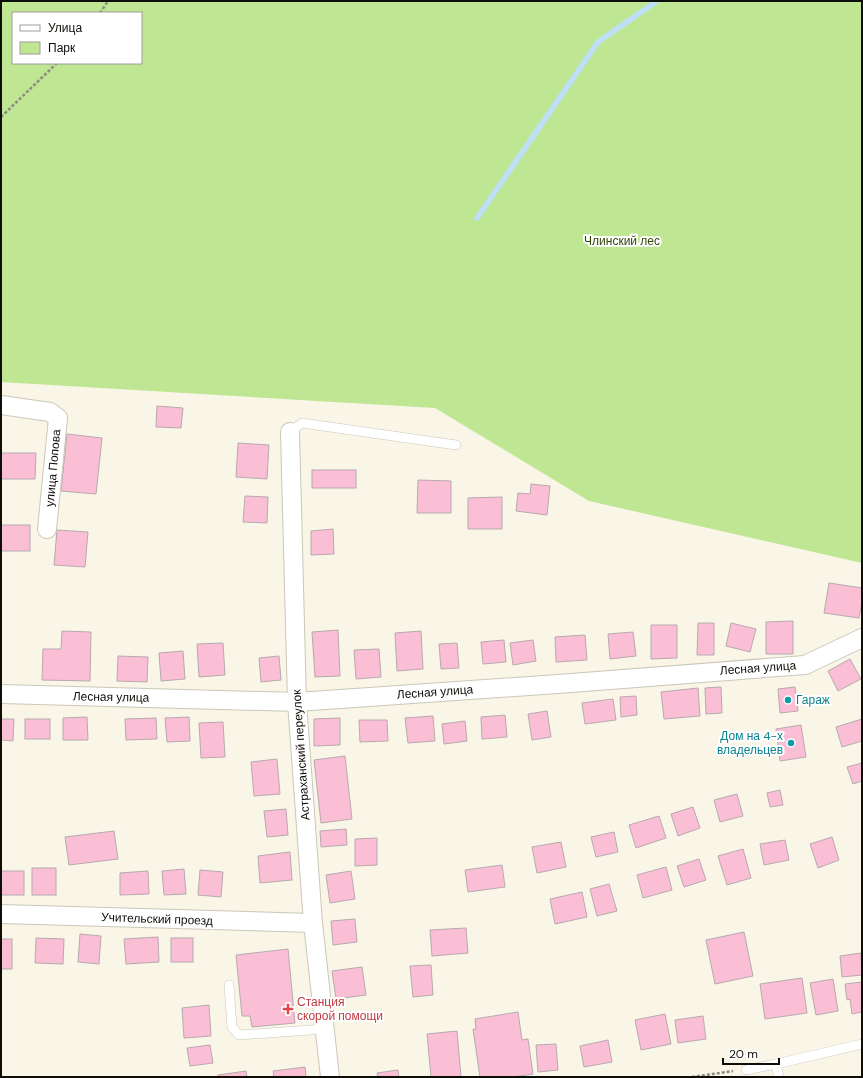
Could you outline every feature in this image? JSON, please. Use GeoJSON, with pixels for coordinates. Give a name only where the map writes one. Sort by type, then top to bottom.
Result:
{"type":"FeatureCollection","features":[{"type":"Feature","properties":{"kind":"street","name":"улица Попова"},"geometry":{"type":"LineString","coordinates":[[1,405],[50,412],[58,418],[47,529]]}},
{"type":"Feature","properties":{"kind":"street","name":"Астраханский переулок"},"geometry":{"type":"LineString","coordinates":[[290,432],[297,702],[313,923],[330,1077]]}},
{"type":"Feature","properties":{"kind":"street","name":"Лесная улица"},"geometry":{"type":"LineString","coordinates":[[1,694],[297,702],[558,684],[805,664],[862,638]]}},
{"type":"Feature","properties":{"kind":"street","name":"Учительский проезд"},"geometry":{"type":"LineString","coordinates":[[1,914],[313,923]]}},
{"type":"Feature","properties":{"kind":"lane"},"geometry":{"type":"LineString","coordinates":[[290,432],[302,423],[456,445]]}},
{"type":"Feature","properties":{"kind":"lane"},"geometry":{"type":"LineString","coordinates":[[229,985],[232,1027],[239,1035],[325,1029]]}},
{"type":"Feature","properties":{"kind":"lane"},"geometry":{"type":"LineString","coordinates":[[746,1070],[862,1044]]}},
{"type":"Feature","properties":{"kind":"lane"},"geometry":{"type":"LineString","coordinates":[[776,1064],[779,1077]]}},
{"type":"Feature","properties":{"kind":"path"},"geometry":{"type":"LineString","coordinates":[[101,12],[108,1]]}},
{"type":"Feature","properties":{"kind":"path"},"geometry":{"type":"LineString","coordinates":[[1,117],[56,64]]}},
{"type":"Feature","properties":{"kind":"path"},"geometry":{"type":"LineString","coordinates":[[692,1077],[746,1070]]}},
{"type":"Feature","properties":{"kind":"green space","name":"Члинский лес"},"geometry":{"type":"Polygon","coordinates":[[[1,1],[862,1],[862,563],[589,501],[435,408],[1,382],[1,1]]]}},
{"type":"Feature","properties":{"kind":"building"},"geometry":{"type":"Polygon","coordinates":[[[157,406],[183,408],[181,428],[156,427],[157,406]]]}},
{"type":"Feature","properties":{"kind":"building"},"geometry":{"type":"Polygon","coordinates":[[[67,434],[102,438],[96,494],[61,491],[67,434]]]}},
{"type":"Feature","properties":{"kind":"building"},"geometry":{"type":"Polygon","coordinates":[[[238,443],[269,445],[267,479],[236,477],[238,443]]]}},
{"type":"Feature","properties":{"kind":"building"},"geometry":{"type":"Polygon","coordinates":[[[1,453],[36,453],[35,479],[1,479],[1,453]]]}},
{"type":"Feature","properties":{"kind":"building"},"geometry":{"type":"Polygon","coordinates":[[[312,470],[356,470],[356,488],[312,488],[312,470]]]}},
{"type":"Feature","properties":{"kind":"building"},"geometry":{"type":"Polygon","coordinates":[[[418,480],[451,481],[451,513],[417,513],[418,480]]]}},
{"type":"Feature","properties":{"kind":"building"},"geometry":{"type":"Polygon","coordinates":[[[531,484],[550,486],[547,515],[516,511],[518,493],[530,494],[531,484]]]}},
{"type":"Feature","properties":{"kind":"building"},"geometry":{"type":"Polygon","coordinates":[[[245,496],[268,497],[267,523],[243,522],[245,496]]]}},
{"type":"Feature","properties":{"kind":"building"},"geometry":{"type":"Polygon","coordinates":[[[502,497],[502,529],[468,529],[468,498],[502,497]]]}},
{"type":"Feature","properties":{"kind":"building"},"geometry":{"type":"Polygon","coordinates":[[[1,525],[30,525],[30,551],[1,551],[1,525]]]}},
{"type":"Feature","properties":{"kind":"building"},"geometry":{"type":"Polygon","coordinates":[[[333,529],[334,554],[311,555],[311,531],[333,529]]]}},
{"type":"Feature","properties":{"kind":"building"},"geometry":{"type":"Polygon","coordinates":[[[57,530],[88,532],[85,567],[54,565],[57,530]]]}},
{"type":"Feature","properties":{"kind":"building"},"geometry":{"type":"Polygon","coordinates":[[[829,583],[862,588],[862,602],[859,618],[824,613],[829,583]]]}},
{"type":"Feature","properties":{"kind":"building"},"geometry":{"type":"Polygon","coordinates":[[[793,621],[793,654],[766,654],[766,622],[793,621]]]}},
{"type":"Feature","properties":{"kind":"building"},"geometry":{"type":"Polygon","coordinates":[[[698,623],[714,623],[714,655],[697,655],[698,623]]]}},
{"type":"Feature","properties":{"kind":"building"},"geometry":{"type":"Polygon","coordinates":[[[731,623],[756,629],[750,652],[726,646],[731,623]]]}},
{"type":"Feature","properties":{"kind":"building"},"geometry":{"type":"Polygon","coordinates":[[[651,625],[677,625],[677,658],[651,659],[651,625]]]}},
{"type":"Feature","properties":{"kind":"building"},"geometry":{"type":"Polygon","coordinates":[[[338,630],[340,676],[315,677],[312,632],[338,630]]]}},
{"type":"Feature","properties":{"kind":"building"},"geometry":{"type":"Polygon","coordinates":[[[62,631],[91,632],[90,681],[42,680],[43,649],[61,649],[62,631]]]}},
{"type":"Feature","properties":{"kind":"building"},"geometry":{"type":"Polygon","coordinates":[[[421,631],[423,669],[397,671],[395,633],[421,631]]]}},
{"type":"Feature","properties":{"kind":"building"},"geometry":{"type":"Polygon","coordinates":[[[633,632],[636,656],[610,659],[608,634],[633,632]]]}},
{"type":"Feature","properties":{"kind":"building"},"geometry":{"type":"Polygon","coordinates":[[[585,635],[587,660],[556,662],[555,637],[585,635]]]}},
{"type":"Feature","properties":{"kind":"building"},"geometry":{"type":"Polygon","coordinates":[[[504,640],[506,662],[483,664],[481,642],[504,640]]]}},
{"type":"Feature","properties":{"kind":"building"},"geometry":{"type":"Polygon","coordinates":[[[533,640],[536,661],[513,665],[510,643],[533,640]]]}},
{"type":"Feature","properties":{"kind":"building"},"geometry":{"type":"Polygon","coordinates":[[[223,643],[225,675],[199,677],[197,644],[223,643]]]}},
{"type":"Feature","properties":{"kind":"building"},"geometry":{"type":"Polygon","coordinates":[[[457,643],[459,668],[441,669],[439,644],[457,643]]]}},
{"type":"Feature","properties":{"kind":"building"},"geometry":{"type":"Polygon","coordinates":[[[379,649],[381,677],[356,679],[354,650],[379,649]]]}},
{"type":"Feature","properties":{"kind":"building"},"geometry":{"type":"Polygon","coordinates":[[[183,651],[185,679],[161,681],[159,653],[183,651]]]}},
{"type":"Feature","properties":{"kind":"building"},"geometry":{"type":"Polygon","coordinates":[[[118,656],[148,657],[147,682],[117,681],[118,656]]]}},
{"type":"Feature","properties":{"kind":"building"},"geometry":{"type":"Polygon","coordinates":[[[279,656],[281,680],[261,682],[259,658],[279,656]]]}},
{"type":"Feature","properties":{"kind":"building"},"geometry":{"type":"Polygon","coordinates":[[[850,659],[861,679],[838,691],[828,671],[850,659]]]}},
{"type":"Feature","properties":{"kind":"building"},"geometry":{"type":"Polygon","coordinates":[[[721,687],[722,713],[706,714],[705,688],[721,687]]]}},
{"type":"Feature","properties":{"kind":"building","name":"Гараж"},"geometry":{"type":"Polygon","coordinates":[[[795,687],[798,711],[780,713],[778,689],[795,687]]]}},
{"type":"Feature","properties":{"kind":"building"},"geometry":{"type":"Polygon","coordinates":[[[698,688],[700,716],[664,719],[661,692],[698,688]]]}},
{"type":"Feature","properties":{"kind":"building"},"geometry":{"type":"Polygon","coordinates":[[[636,696],[637,715],[621,717],[620,697],[636,696]]]}},
{"type":"Feature","properties":{"kind":"building"},"geometry":{"type":"Polygon","coordinates":[[[613,699],[616,720],[585,724],[582,703],[613,699]]]}},
{"type":"Feature","properties":{"kind":"building"},"geometry":{"type":"Polygon","coordinates":[[[547,711],[551,737],[532,740],[528,714],[547,711]]]}},
{"type":"Feature","properties":{"kind":"building"},"geometry":{"type":"Polygon","coordinates":[[[505,715],[507,737],[482,739],[481,717],[505,715]]]}},
{"type":"Feature","properties":{"kind":"building"},"geometry":{"type":"Polygon","coordinates":[[[433,716],[435,741],[408,743],[405,718],[433,716]]]}},
{"type":"Feature","properties":{"kind":"building"},"geometry":{"type":"Polygon","coordinates":[[[87,717],[88,740],[63,740],[63,718],[87,717]]]}},
{"type":"Feature","properties":{"kind":"building"},"geometry":{"type":"Polygon","coordinates":[[[189,717],[190,741],[167,742],[165,718],[189,717]]]}},
{"type":"Feature","properties":{"kind":"building"},"geometry":{"type":"Polygon","coordinates":[[[156,718],[157,739],[126,740],[125,719],[156,718]]]}},
{"type":"Feature","properties":{"kind":"building"},"geometry":{"type":"Polygon","coordinates":[[[340,718],[340,745],[314,746],[314,719],[340,718]]]}},
{"type":"Feature","properties":{"kind":"building"},"geometry":{"type":"Polygon","coordinates":[[[1,719],[14,719],[13,741],[1,740],[1,719]]]}},
{"type":"Feature","properties":{"kind":"building"},"geometry":{"type":"Polygon","coordinates":[[[25,719],[50,719],[50,739],[25,739],[25,719]]]}},
{"type":"Feature","properties":{"kind":"building"},"geometry":{"type":"Polygon","coordinates":[[[862,719],[862,741],[842,747],[836,727],[862,719]]]}},
{"type":"Feature","properties":{"kind":"building"},"geometry":{"type":"Polygon","coordinates":[[[359,720],[387,720],[388,741],[360,742],[359,720]]]}},
{"type":"Feature","properties":{"kind":"building"},"geometry":{"type":"Polygon","coordinates":[[[465,721],[467,741],[444,744],[442,724],[465,721]]]}},
{"type":"Feature","properties":{"kind":"building"},"geometry":{"type":"Polygon","coordinates":[[[223,722],[225,757],[201,758],[199,723],[223,722]]]}},
{"type":"Feature","properties":{"kind":"building","name":"Дом на 4-х владельцев"},"geometry":{"type":"Polygon","coordinates":[[[801,725],[806,757],[780,761],[776,729],[801,725]]]}},
{"type":"Feature","properties":{"kind":"building"},"geometry":{"type":"Polygon","coordinates":[[[345,756],[352,819],[321,823],[314,760],[345,756]]]}},
{"type":"Feature","properties":{"kind":"building"},"geometry":{"type":"Polygon","coordinates":[[[277,759],[280,794],[254,796],[251,762],[277,759]]]}},
{"type":"Feature","properties":{"kind":"building"},"geometry":{"type":"Polygon","coordinates":[[[862,763],[862,781],[853,784],[847,767],[862,763]]]}},
{"type":"Feature","properties":{"kind":"building"},"geometry":{"type":"Polygon","coordinates":[[[780,790],[783,805],[770,807],[767,793],[780,790]]]}},
{"type":"Feature","properties":{"kind":"building"},"geometry":{"type":"Polygon","coordinates":[[[737,794],[743,816],[720,822],[714,800],[737,794]]]}},
{"type":"Feature","properties":{"kind":"building"},"geometry":{"type":"Polygon","coordinates":[[[693,807],[700,828],[678,836],[671,814],[693,807]]]}},
{"type":"Feature","properties":{"kind":"building"},"geometry":{"type":"Polygon","coordinates":[[[286,809],[288,835],[267,837],[264,811],[286,809]]]}},
{"type":"Feature","properties":{"kind":"building"},"geometry":{"type":"Polygon","coordinates":[[[659,816],[666,838],[636,848],[629,825],[659,816]]]}},
{"type":"Feature","properties":{"kind":"building"},"geometry":{"type":"Polygon","coordinates":[[[346,829],[347,845],[321,847],[320,831],[346,829]]]}},
{"type":"Feature","properties":{"kind":"building"},"geometry":{"type":"Polygon","coordinates":[[[114,831],[118,859],[69,865],[65,837],[114,831]]]}},
{"type":"Feature","properties":{"kind":"building"},"geometry":{"type":"Polygon","coordinates":[[[614,832],[618,852],[596,857],[591,837],[614,832]]]}},
{"type":"Feature","properties":{"kind":"building"},"geometry":{"type":"Polygon","coordinates":[[[832,837],[839,860],[818,868],[810,844],[832,837]]]}},
{"type":"Feature","properties":{"kind":"building"},"geometry":{"type":"Polygon","coordinates":[[[377,838],[377,865],[355,866],[355,839],[377,838]]]}},
{"type":"Feature","properties":{"kind":"building"},"geometry":{"type":"Polygon","coordinates":[[[785,840],[789,860],[764,865],[760,844],[785,840]]]}},
{"type":"Feature","properties":{"kind":"building"},"geometry":{"type":"Polygon","coordinates":[[[561,842],[566,867],[537,873],[532,847],[561,842]]]}},
{"type":"Feature","properties":{"kind":"building"},"geometry":{"type":"Polygon","coordinates":[[[743,849],[751,878],[727,885],[718,856],[743,849]]]}},
{"type":"Feature","properties":{"kind":"building"},"geometry":{"type":"Polygon","coordinates":[[[290,852],[292,880],[260,883],[258,856],[290,852]]]}},
{"type":"Feature","properties":{"kind":"building"},"geometry":{"type":"Polygon","coordinates":[[[699,859],[706,880],[684,887],[677,866],[699,859]]]}},
{"type":"Feature","properties":{"kind":"building"},"geometry":{"type":"Polygon","coordinates":[[[502,865],[505,887],[468,892],[465,870],[502,865]]]}},
{"type":"Feature","properties":{"kind":"building"},"geometry":{"type":"Polygon","coordinates":[[[666,867],[672,890],[643,898],[637,875],[666,867]]]}},
{"type":"Feature","properties":{"kind":"building"},"geometry":{"type":"Polygon","coordinates":[[[32,868],[56,868],[56,895],[32,895],[32,868]]]}},
{"type":"Feature","properties":{"kind":"building"},"geometry":{"type":"Polygon","coordinates":[[[184,869],[186,894],[164,895],[162,871],[184,869]]]}},
{"type":"Feature","properties":{"kind":"building"},"geometry":{"type":"Polygon","coordinates":[[[200,870],[223,872],[221,897],[198,895],[200,870]]]}},
{"type":"Feature","properties":{"kind":"building"},"geometry":{"type":"Polygon","coordinates":[[[1,871],[24,871],[24,895],[1,895],[1,871]]]}},
{"type":"Feature","properties":{"kind":"building"},"geometry":{"type":"Polygon","coordinates":[[[148,871],[149,894],[120,895],[120,873],[148,871]]]}},
{"type":"Feature","properties":{"kind":"building"},"geometry":{"type":"Polygon","coordinates":[[[351,871],[355,899],[330,903],[326,875],[351,871]]]}},
{"type":"Feature","properties":{"kind":"building"},"geometry":{"type":"Polygon","coordinates":[[[609,884],[617,911],[597,916],[590,889],[609,884]]]}},
{"type":"Feature","properties":{"kind":"building"},"geometry":{"type":"Polygon","coordinates":[[[582,892],[587,917],[555,924],[550,899],[582,892]]]}},
{"type":"Feature","properties":{"kind":"building"},"geometry":{"type":"Polygon","coordinates":[[[355,919],[357,942],[333,945],[331,921],[355,919]]]}},
{"type":"Feature","properties":{"kind":"building"},"geometry":{"type":"Polygon","coordinates":[[[466,928],[468,953],[432,956],[430,930],[466,928]]]}},
{"type":"Feature","properties":{"kind":"building"},"geometry":{"type":"Polygon","coordinates":[[[744,932],[753,976],[715,984],[706,940],[744,932]]]}},
{"type":"Feature","properties":{"kind":"building"},"geometry":{"type":"Polygon","coordinates":[[[80,934],[101,936],[99,964],[78,962],[80,934]]]}},
{"type":"Feature","properties":{"kind":"building"},"geometry":{"type":"Polygon","coordinates":[[[158,937],[159,962],[126,964],[124,939],[158,937]]]}},
{"type":"Feature","properties":{"kind":"building"},"geometry":{"type":"Polygon","coordinates":[[[36,938],[64,939],[63,964],[35,963],[36,938]]]}},
{"type":"Feature","properties":{"kind":"building"},"geometry":{"type":"Polygon","coordinates":[[[171,938],[193,938],[193,962],[171,962],[171,938]]]}},
{"type":"Feature","properties":{"kind":"building"},"geometry":{"type":"Polygon","coordinates":[[[1,939],[12,939],[12,969],[1,969],[1,939]]]}},
{"type":"Feature","properties":{"kind":"building"},"geometry":{"type":"Polygon","coordinates":[[[288,949],[295,1023],[252,1027],[250,1016],[242,1016],[236,955],[288,949]]]}},
{"type":"Feature","properties":{"kind":"building"},"geometry":{"type":"Polygon","coordinates":[[[861,953],[862,975],[842,977],[840,956],[861,953]]]}},
{"type":"Feature","properties":{"kind":"building"},"geometry":{"type":"Polygon","coordinates":[[[431,965],[433,995],[413,997],[410,966],[431,965]]]}},
{"type":"Feature","properties":{"kind":"building"},"geometry":{"type":"Polygon","coordinates":[[[362,967],[366,995],[336,999],[332,971],[362,967]]]}},
{"type":"Feature","properties":{"kind":"building"},"geometry":{"type":"Polygon","coordinates":[[[802,978],[807,1013],[765,1019],[760,984],[802,978]]]}},
{"type":"Feature","properties":{"kind":"building"},"geometry":{"type":"Polygon","coordinates":[[[833,979],[838,1011],[816,1015],[810,983],[833,979]]]}},
{"type":"Feature","properties":{"kind":"building"},"geometry":{"type":"Polygon","coordinates":[[[862,982],[862,1012],[852,1014],[850,999],[847,1000],[845,984],[862,982]]]}},
{"type":"Feature","properties":{"kind":"building"},"geometry":{"type":"Polygon","coordinates":[[[209,1005],[211,1036],[184,1038],[182,1008],[209,1005]]]}},
{"type":"Feature","properties":{"kind":"building"},"geometry":{"type":"Polygon","coordinates":[[[518,1012],[522,1040],[528,1039],[533,1074],[513,1077],[480,1077],[473,1029],[476,1029],[475,1019],[518,1012]]]}},
{"type":"Feature","properties":{"kind":"building"},"geometry":{"type":"Polygon","coordinates":[[[665,1014],[671,1044],[641,1050],[635,1020],[665,1014]]]}},
{"type":"Feature","properties":{"kind":"building"},"geometry":{"type":"Polygon","coordinates":[[[703,1016],[706,1039],[678,1043],[675,1020],[703,1016]]]}},
{"type":"Feature","properties":{"kind":"building"},"geometry":{"type":"Polygon","coordinates":[[[457,1031],[461,1077],[431,1077],[427,1034],[457,1031]]]}},
{"type":"Feature","properties":{"kind":"building"},"geometry":{"type":"Polygon","coordinates":[[[608,1040],[612,1062],[584,1067],[580,1046],[608,1040]]]}},
{"type":"Feature","properties":{"kind":"building"},"geometry":{"type":"Polygon","coordinates":[[[556,1044],[558,1070],[538,1072],[536,1045],[556,1044]]]}},
{"type":"Feature","properties":{"kind":"building"},"geometry":{"type":"Polygon","coordinates":[[[210,1045],[213,1063],[190,1066],[187,1048],[210,1045]]]}},
{"type":"Feature","properties":{"kind":"building"},"geometry":{"type":"Polygon","coordinates":[[[305,1067],[306,1077],[274,1077],[273,1071],[305,1067]]]}},
{"type":"Feature","properties":{"kind":"building"},"geometry":{"type":"Polygon","coordinates":[[[398,1070],[399,1077],[378,1077],[377,1073],[398,1070]]]}},
{"type":"Feature","properties":{"kind":"building"},"geometry":{"type":"Polygon","coordinates":[[[246,1071],[247,1077],[218,1077],[218,1075],[246,1071]]]}},
{"type":"Feature","properties":{"kind":"waterway"},"geometry":{"type":"LineString","coordinates":[[477,218],[598,42],[657,1]]}},
{"type":"Feature","properties":{"kind":"place","name":"Гараж"},"geometry":{"type":"Point","coordinates":[788,700]}},
{"type":"Feature","properties":{"kind":"place","name":"Дом на 4-х владельцев"},"geometry":{"type":"Point","coordinates":[791,743]}},
{"type":"Feature","properties":{"kind":"place","name":"Станция скорой помощи"},"geometry":{"type":"Point","coordinates":[288,1009]}}]}
